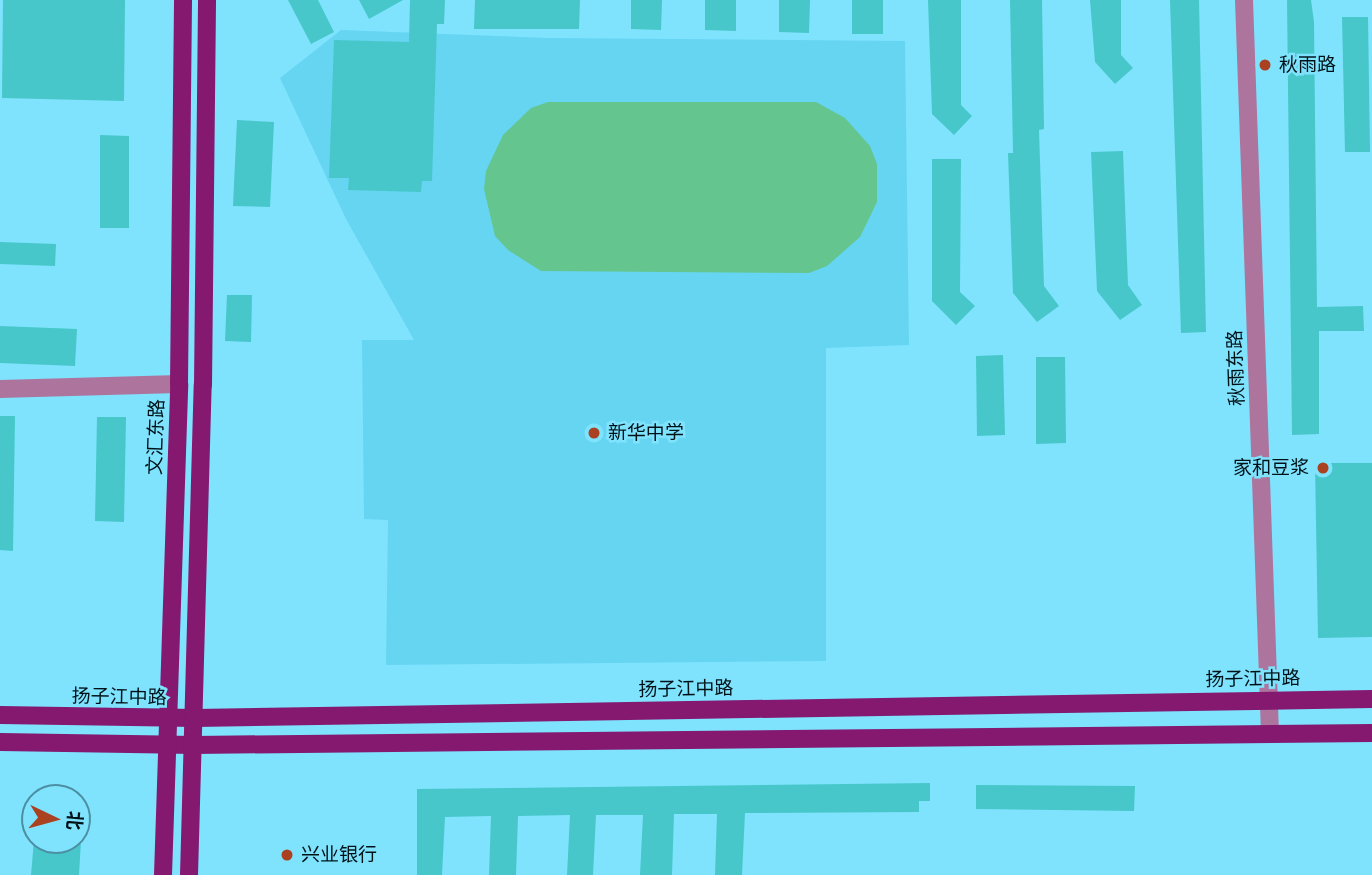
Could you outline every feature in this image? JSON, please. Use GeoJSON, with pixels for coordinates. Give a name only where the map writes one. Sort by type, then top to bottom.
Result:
{"type":"FeatureCollection","features":[{"type":"Feature","properties":{"kind":"main road","name":"文汇东路"},"geometry":{"type":"LineString","coordinates":[[163,875],[179,384],[183,0]]}},
{"type":"Feature","properties":{"kind":"main road"},"geometry":{"type":"LineString","coordinates":[[189,875],[195,719],[207,0]]}},
{"type":"Feature","properties":{"kind":"main road","name":"扬子江中路"},"geometry":{"type":"LineString","coordinates":[[0,715],[195,719],[1372,699]]}},
{"type":"Feature","properties":{"kind":"main road"},"geometry":{"type":"LineString","coordinates":[[0,743],[194,745],[1372,733]]}},
{"type":"Feature","properties":{"kind":"street","name":"秋雨东路"},"geometry":{"type":"LineString","coordinates":[[1244,0],[1270,734]]}},
{"type":"Feature","properties":{"kind":"street"},"geometry":{"type":"LineString","coordinates":[[0,389],[179,384]]}},
{"type":"Feature","properties":{"kind":"shaded area","name":"新华中学"},"geometry":{"type":"Polygon","coordinates":[[[341,30],[548,38],[905,41],[909,345],[826,348],[826,661],[386,665],[388,520],[364,519],[362,340],[414,340],[346,219],[280,78],[341,30]]]}},
{"type":"Feature","properties":{"kind":"green space"},"geometry":{"type":"Polygon","coordinates":[[[548,102],[816,102],[845,118],[870,146],[877,164],[877,202],[860,237],[827,266],[809,273],[541,271],[508,250],[495,236],[484,189],[486,171],[503,135],[531,108],[548,102]]]}},
{"type":"Feature","properties":{"kind":"building"},"geometry":{"type":"Polygon","coordinates":[[[3,0],[125,0],[124,101],[2,98],[3,0]]]}},
{"type":"Feature","properties":{"kind":"building"},"geometry":{"type":"Polygon","coordinates":[[[288,0],[318,0],[334,32],[311,44],[288,0]]]}},
{"type":"Feature","properties":{"kind":"building"},"geometry":{"type":"Polygon","coordinates":[[[359,0],[403,0],[369,19],[359,0]]]}},
{"type":"Feature","properties":{"kind":"building"},"geometry":{"type":"Polygon","coordinates":[[[410,0],[445,0],[444,24],[437,24],[432,181],[422,181],[421,192],[348,190],[349,178],[329,178],[334,40],[409,42],[410,0]]]}},
{"type":"Feature","properties":{"kind":"building"},"geometry":{"type":"Polygon","coordinates":[[[475,0],[580,0],[579,29],[474,29],[475,0]]]}},
{"type":"Feature","properties":{"kind":"building"},"geometry":{"type":"Polygon","coordinates":[[[631,0],[662,0],[661,30],[631,29],[631,0]]]}},
{"type":"Feature","properties":{"kind":"building"},"geometry":{"type":"Polygon","coordinates":[[[705,0],[736,0],[736,31],[705,30],[705,0]]]}},
{"type":"Feature","properties":{"kind":"building"},"geometry":{"type":"Polygon","coordinates":[[[779,0],[810,0],[809,33],[779,32],[779,0]]]}},
{"type":"Feature","properties":{"kind":"building"},"geometry":{"type":"Polygon","coordinates":[[[852,0],[883,0],[883,34],[852,34],[852,0]]]}},
{"type":"Feature","properties":{"kind":"building"},"geometry":{"type":"Polygon","coordinates":[[[928,0],[961,0],[961,105],[972,116],[954,135],[932,114],[928,0]]]}},
{"type":"Feature","properties":{"kind":"building"},"geometry":{"type":"Polygon","coordinates":[[[1010,0],[1042,0],[1044,129],[1039,130],[1044,286],[1059,306],[1037,322],[1013,293],[1008,153],[1013,153],[1010,0]]]}},
{"type":"Feature","properties":{"kind":"building"},"geometry":{"type":"Polygon","coordinates":[[[1090,0],[1121,0],[1121,55],[1133,68],[1115,84],[1095,62],[1090,0]]]}},
{"type":"Feature","properties":{"kind":"building"},"geometry":{"type":"Polygon","coordinates":[[[1170,0],[1199,0],[1206,332],[1181,333],[1170,0]]]}},
{"type":"Feature","properties":{"kind":"building"},"geometry":{"type":"Polygon","coordinates":[[[1287,0],[1311,0],[1314,22],[1317,307],[1363,306],[1364,331],[1319,331],[1319,434],[1292,435],[1287,0]]]}},
{"type":"Feature","properties":{"kind":"building"},"geometry":{"type":"Polygon","coordinates":[[[1342,17],[1368,17],[1370,152],[1345,152],[1342,17]]]}},
{"type":"Feature","properties":{"kind":"building"},"geometry":{"type":"Polygon","coordinates":[[[237,120],[274,122],[270,207],[233,206],[237,120]]]}},
{"type":"Feature","properties":{"kind":"building"},"geometry":{"type":"Polygon","coordinates":[[[100,135],[129,136],[129,228],[100,228],[100,135]]]}},
{"type":"Feature","properties":{"kind":"building"},"geometry":{"type":"Polygon","coordinates":[[[1123,151],[1128,285],[1142,305],[1120,320],[1097,291],[1091,152],[1123,151]]]}},
{"type":"Feature","properties":{"kind":"building"},"geometry":{"type":"Polygon","coordinates":[[[932,159],[961,159],[960,292],[975,306],[956,325],[932,301],[932,159]]]}},
{"type":"Feature","properties":{"kind":"building"},"geometry":{"type":"Polygon","coordinates":[[[0,242],[56,244],[55,266],[0,264],[0,242]]]}},
{"type":"Feature","properties":{"kind":"building"},"geometry":{"type":"Polygon","coordinates":[[[227,295],[252,295],[251,342],[225,341],[227,295]]]}},
{"type":"Feature","properties":{"kind":"building"},"geometry":{"type":"Polygon","coordinates":[[[0,326],[77,329],[75,366],[0,363],[0,326]]]}},
{"type":"Feature","properties":{"kind":"building"},"geometry":{"type":"Polygon","coordinates":[[[1003,355],[1005,435],[977,436],[976,356],[1003,355]]]}},
{"type":"Feature","properties":{"kind":"building"},"geometry":{"type":"Polygon","coordinates":[[[1036,357],[1065,357],[1066,443],[1036,444],[1036,357]]]}},
{"type":"Feature","properties":{"kind":"building"},"geometry":{"type":"Polygon","coordinates":[[[0,416],[15,416],[13,551],[0,550],[0,416]]]}},
{"type":"Feature","properties":{"kind":"building"},"geometry":{"type":"Polygon","coordinates":[[[97,417],[126,417],[124,522],[95,521],[97,417]]]}},
{"type":"Feature","properties":{"kind":"building"},"geometry":{"type":"Polygon","coordinates":[[[1315,463],[1372,463],[1372,637],[1318,638],[1315,463]]]}},
{"type":"Feature","properties":{"kind":"building"},"geometry":{"type":"Polygon","coordinates":[[[930,783],[930,801],[919,801],[919,812],[745,813],[742,875],[715,875],[717,814],[674,814],[672,875],[640,875],[643,815],[596,815],[593,875],[567,875],[570,815],[518,816],[516,875],[489,875],[491,816],[445,817],[442,875],[417,875],[417,789],[930,783]]]}},
{"type":"Feature","properties":{"kind":"building"},"geometry":{"type":"Polygon","coordinates":[[[976,785],[1135,786],[1134,811],[976,809],[976,785]]]}},
{"type":"Feature","properties":{"kind":"building"},"geometry":{"type":"Polygon","coordinates":[[[33,854],[80,854],[79,875],[31,875],[33,854]]]}},
{"type":"Feature","properties":{"kind":"place","name":"秋雨路"},"geometry":{"type":"Point","coordinates":[1265,65]}},
{"type":"Feature","properties":{"kind":"place","name":"新华中学"},"geometry":{"type":"Point","coordinates":[594,433]}},
{"type":"Feature","properties":{"kind":"place","name":"家和豆浆"},"geometry":{"type":"Point","coordinates":[1323,468]}},
{"type":"Feature","properties":{"kind":"place","name":"兴业银行"},"geometry":{"type":"Point","coordinates":[287,855]}}]}
